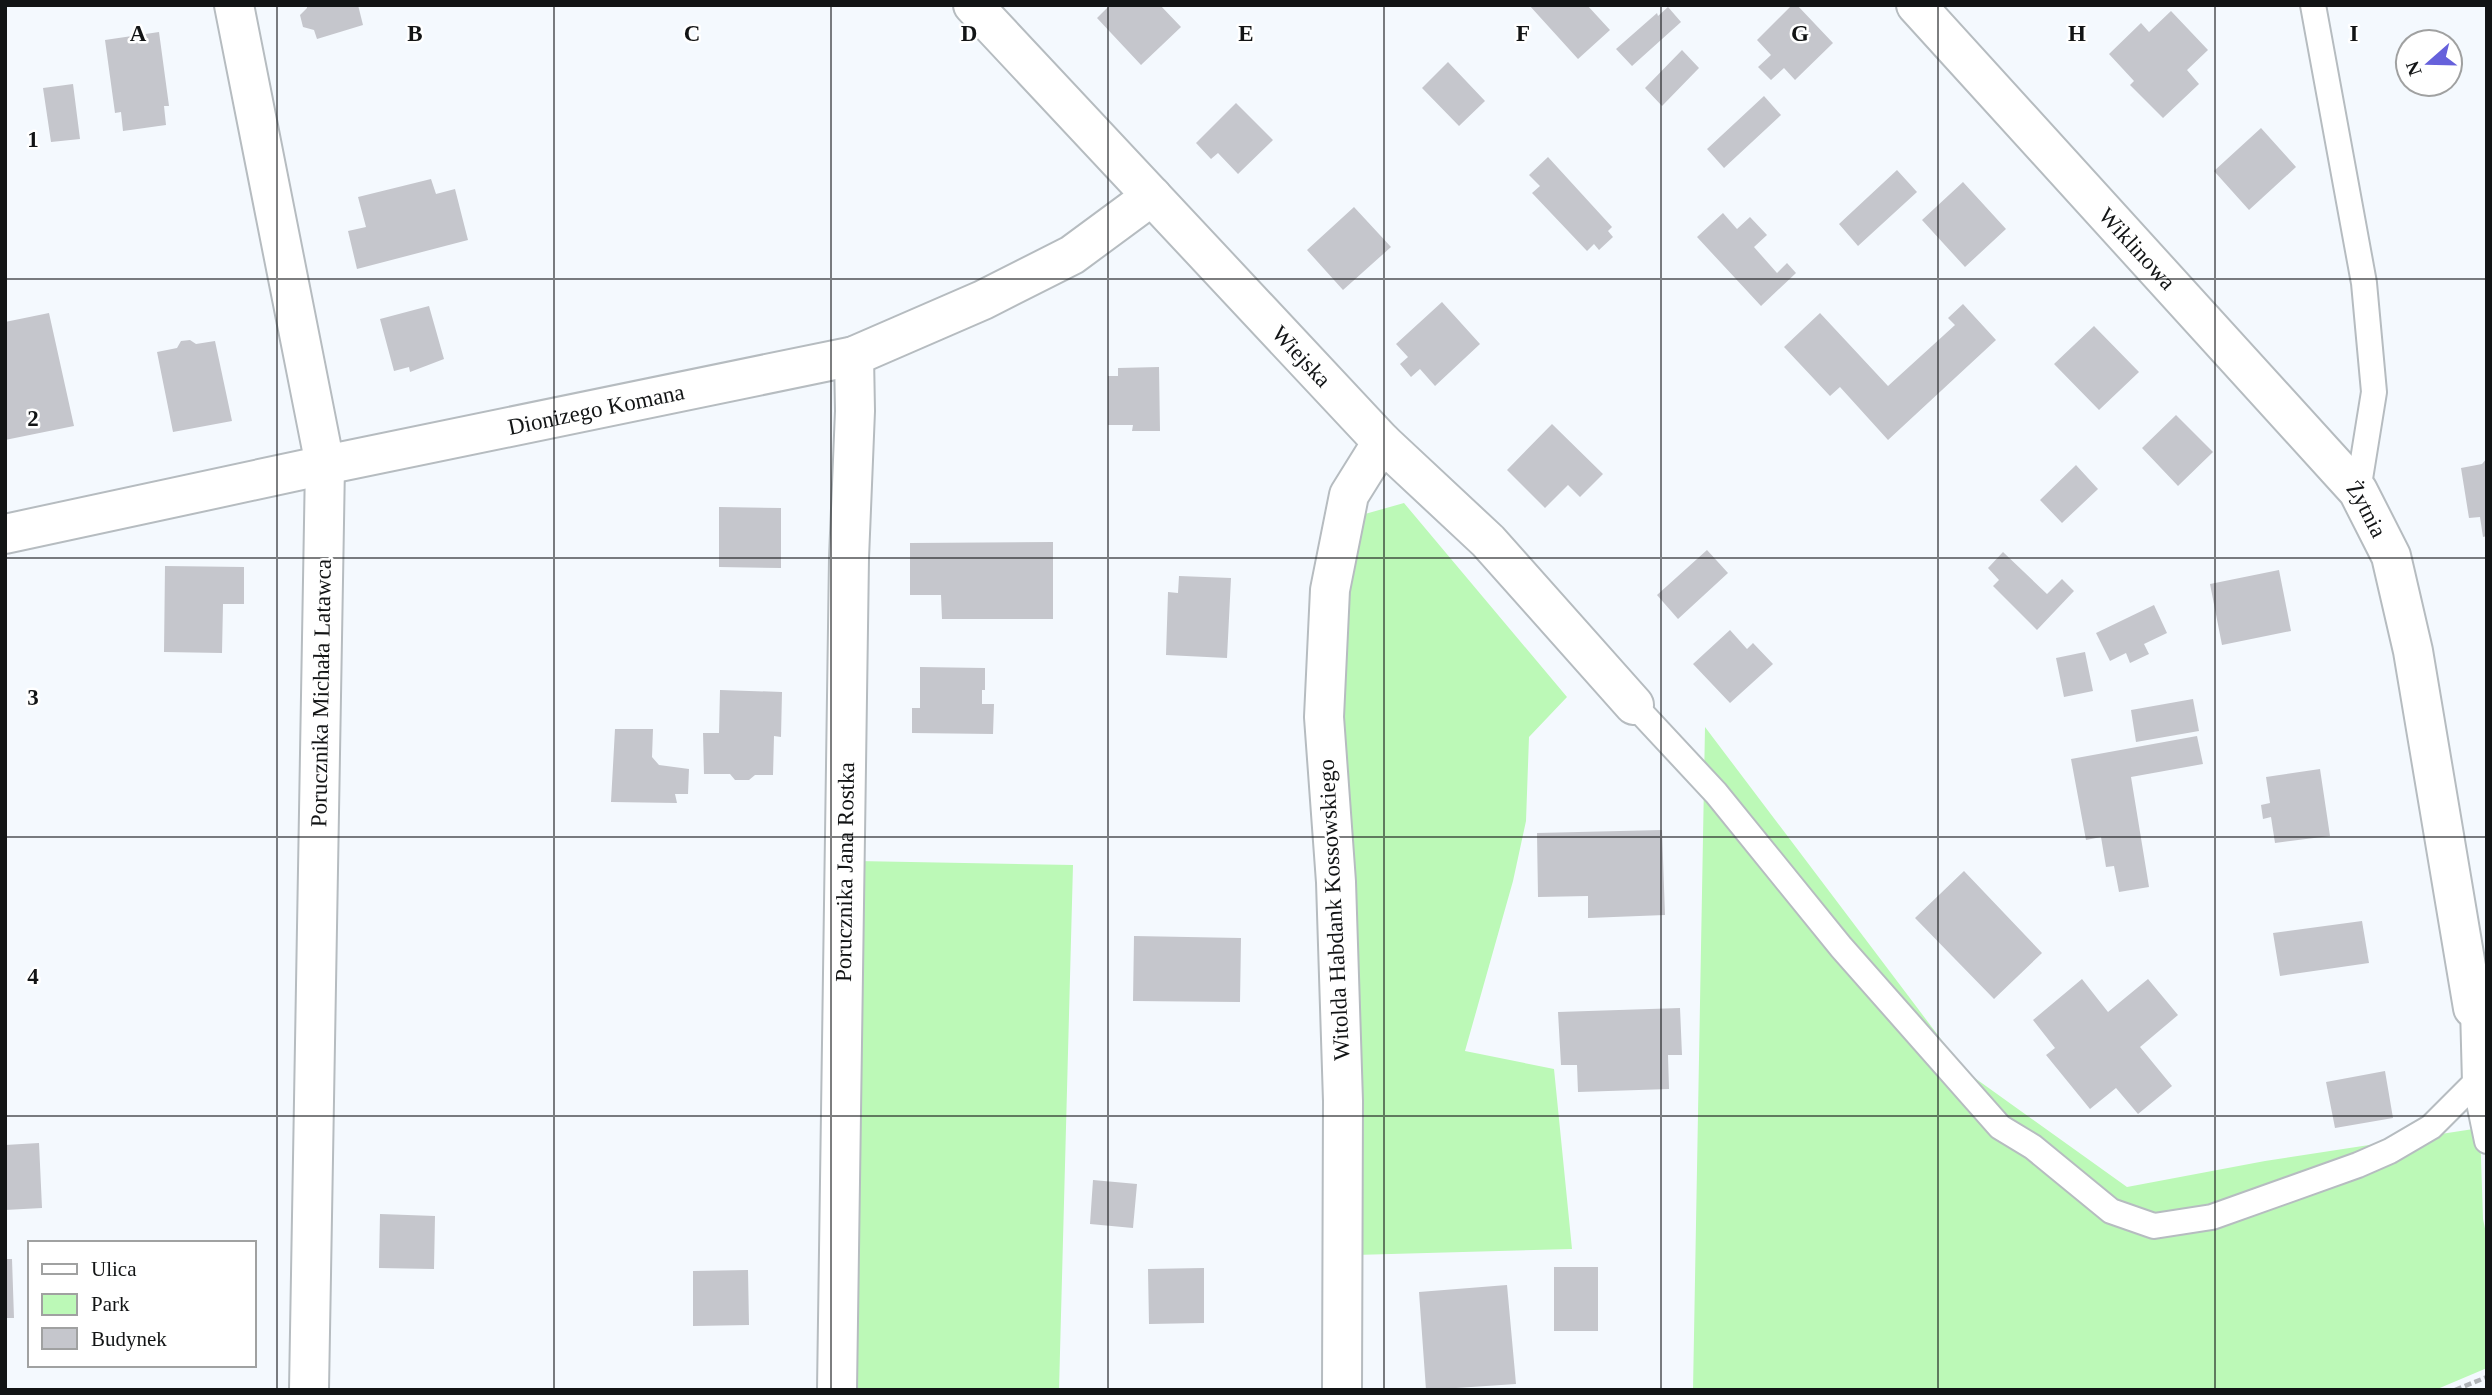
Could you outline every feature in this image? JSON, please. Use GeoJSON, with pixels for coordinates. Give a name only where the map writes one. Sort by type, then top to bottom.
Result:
{"type":"FeatureCollection","features":[{"type":"Feature","properties":{"kind":"street","name":"Porucznika Michała Latawca"},"geometry":{"type":"LineString","coordinates":[[234,5],[325,465],[309,1390]]}},
{"type":"Feature","properties":{"kind":"street","name":"Wiejska"},"geometry":{"type":"LineString","coordinates":[[974,5],[1382,442],[1488,541],[1634,705]]}},
{"type":"Feature","properties":{"kind":"street","name":"Wiklinowa"},"geometry":{"type":"LineString","coordinates":[[1916,5],[2358,491]]}},
{"type":"Feature","properties":{"kind":"street","name":"Dionizego Komana"},"geometry":{"type":"LineString","coordinates":[[5,534],[854,356],[984,300],[1072,255],[1152,196]]}},
{"type":"Feature","properties":{"kind":"street","name":"Porucznika Jana Rostka"},"geometry":{"type":"LineString","coordinates":[[837,1390],[848,571],[855,411],[854,356]]}},
{"type":"Feature","properties":{"kind":"street","name":"Witolda Habdank Kossowskiego"},"geometry":{"type":"LineString","coordinates":[[1342,1390],[1343,1101],[1336,882],[1324,717],[1325,692],[1330,590],[1349,495],[1382,442]]}},
{"type":"Feature","properties":{"kind":"street","name":"Żytnia"},"geometry":{"type":"LineString","coordinates":[[2358,491],[2391,556],[2413,651],[2473,1008]]}},
{"type":"Feature","properties":{"kind":"lane","name":"Żytnia"},"geometry":{"type":"LineString","coordinates":[[2313,5],[2364,283],[2373,378],[2374,392],[2358,491]]}},
{"type":"Feature","properties":{"kind":"lane"},"geometry":{"type":"LineString","coordinates":[[1634,705],[1716,793],[1841,947],[2000,1127],[2033,1147],[2110,1211],[2154,1226],[2212,1217],[2358,1166],[2431,1127],[2475,1083]]}},
{"type":"Feature","properties":{"kind":"lane"},"geometry":{"type":"LineString","coordinates":[[2473,1008],[2475,1083],[2487,1141]]}},
{"type":"Feature","properties":{"kind":"path"},"geometry":{"type":"LineString","coordinates":[[2455,1390],[2487,1377]]}},
{"type":"Feature","properties":{"kind":"green space"},"geometry":{"type":"Polygon","coordinates":[[[1404,503],[1567,697],[1529,737],[1526,821],[1513,881],[1465,1051],[1554,1069],[1572,1249],[1355,1255],[1336,656],[1365,514],[1404,503]]]}},
{"type":"Feature","properties":{"kind":"green space"},"geometry":{"type":"Polygon","coordinates":[[[1705,727],[1965,1071],[2127,1187],[2265,1161],[2480,1128],[2483,1219],[2487,1238],[2487,1368],[2435,1390],[1693,1390],[1705,727]]]}},
{"type":"Feature","properties":{"kind":"green space"},"geometry":{"type":"Polygon","coordinates":[[[857,861],[1073,865],[1059,1390],[845,1390],[857,861]]]}},
{"type":"Feature","properties":{"kind":"building"},"geometry":{"type":"Polygon","coordinates":[[[307,5],[358,5],[363,25],[317,39],[314,30],[303,27],[300,15],[307,5]]]}},
{"type":"Feature","properties":{"kind":"building"},"geometry":{"type":"Polygon","coordinates":[[[1110,5],[1160,5],[1181,27],[1141,65],[1097,18],[1110,5]]]}},
{"type":"Feature","properties":{"kind":"building"},"geometry":{"type":"Polygon","coordinates":[[[1529,5],[1587,5],[1610,30],[1578,59],[1529,5]]]}},
{"type":"Feature","properties":{"kind":"building"},"geometry":{"type":"Polygon","coordinates":[[[1792,5],[1797,5],[1833,43],[1795,80],[1784,68],[1771,80],[1758,67],[1771,55],[1757,40],[1792,5]]]}},
{"type":"Feature","properties":{"kind":"building"},"geometry":{"type":"Polygon","coordinates":[[[1668,7],[1681,22],[1632,66],[1616,49],[1657,13],[1658,16],[1668,7]]]}},
{"type":"Feature","properties":{"kind":"building"},"geometry":{"type":"Polygon","coordinates":[[[2171,11],[2208,50],[2187,70],[2199,84],[2163,118],[2130,85],[2134,81],[2109,54],[2141,23],[2149,32],[2171,11]]]}},
{"type":"Feature","properties":{"kind":"building"},"geometry":{"type":"Polygon","coordinates":[[[159,32],[169,106],[164,106],[166,125],[123,131],[121,112],[115,113],[105,40],[159,32]]]}},
{"type":"Feature","properties":{"kind":"building"},"geometry":{"type":"Polygon","coordinates":[[[1682,50],[1699,68],[1662,106],[1645,88],[1682,50]]]}},
{"type":"Feature","properties":{"kind":"building"},"geometry":{"type":"Polygon","coordinates":[[[1448,62],[1485,101],[1459,126],[1422,88],[1448,62]]]}},
{"type":"Feature","properties":{"kind":"building"},"geometry":{"type":"Polygon","coordinates":[[[73,84],[80,139],[51,142],[43,88],[73,84]]]}},
{"type":"Feature","properties":{"kind":"building"},"geometry":{"type":"Polygon","coordinates":[[[1764,96],[1781,115],[1724,168],[1707,149],[1764,96]]]}},
{"type":"Feature","properties":{"kind":"building"},"geometry":{"type":"Polygon","coordinates":[[[1236,103],[1273,140],[1238,174],[1218,153],[1211,159],[1196,143],[1236,103]]]}},
{"type":"Feature","properties":{"kind":"building"},"geometry":{"type":"Polygon","coordinates":[[[2261,128],[2296,167],[2249,210],[2214,171],[2261,128]]]}},
{"type":"Feature","properties":{"kind":"building"},"geometry":{"type":"Polygon","coordinates":[[[1548,157],[1612,227],[1608,231],[1613,237],[1599,250],[1594,244],[1587,251],[1532,193],[1540,186],[1529,175],[1548,157]]]}},
{"type":"Feature","properties":{"kind":"building"},"geometry":{"type":"Polygon","coordinates":[[[1897,170],[1917,192],[1858,246],[1839,224],[1897,170]]]}},
{"type":"Feature","properties":{"kind":"building"},"geometry":{"type":"Polygon","coordinates":[[[431,179],[436,194],[455,189],[468,240],[357,269],[348,231],[366,227],[358,197],[431,179]]]}},
{"type":"Feature","properties":{"kind":"building"},"geometry":{"type":"Polygon","coordinates":[[[1963,182],[2006,229],[1965,267],[1922,220],[1963,182]]]}},
{"type":"Feature","properties":{"kind":"building"},"geometry":{"type":"Polygon","coordinates":[[[1354,207],[1391,247],[1343,290],[1307,250],[1354,207]]]}},
{"type":"Feature","properties":{"kind":"building"},"geometry":{"type":"Polygon","coordinates":[[[1723,213],[1737,229],[1750,217],[1767,235],[1754,247],[1777,273],[1787,263],[1796,273],[1761,306],[1697,237],[1723,213]]]}},
{"type":"Feature","properties":{"kind":"building"},"geometry":{"type":"Polygon","coordinates":[[[1442,302],[1480,344],[1435,386],[1420,369],[1411,377],[1400,364],[1408,357],[1396,344],[1442,302]]]}},
{"type":"Feature","properties":{"kind":"building"},"geometry":{"type":"Polygon","coordinates":[[[1963,304],[1996,340],[1888,440],[1840,387],[1830,396],[1784,347],[1820,313],[1888,386],[1955,325],[1948,318],[1963,304]]]}},
{"type":"Feature","properties":{"kind":"building"},"geometry":{"type":"Polygon","coordinates":[[[429,306],[444,359],[410,372],[409,367],[394,371],[380,319],[429,306]]]}},
{"type":"Feature","properties":{"kind":"building"},"geometry":{"type":"Polygon","coordinates":[[[49,313],[74,426],[5,440],[5,322],[49,313]]]}},
{"type":"Feature","properties":{"kind":"building"},"geometry":{"type":"Polygon","coordinates":[[[2094,326],[2139,372],[2099,410],[2054,364],[2094,326]]]}},
{"type":"Feature","properties":{"kind":"building"},"geometry":{"type":"Polygon","coordinates":[[[190,340],[196,344],[215,341],[232,421],[173,432],[157,352],[177,348],[181,341],[190,340]]]}},
{"type":"Feature","properties":{"kind":"building"},"geometry":{"type":"Polygon","coordinates":[[[1159,367],[1160,431],[1132,431],[1133,425],[1108,425],[1108,376],[1118,376],[1118,368],[1159,367]]]}},
{"type":"Feature","properties":{"kind":"building"},"geometry":{"type":"Polygon","coordinates":[[[2176,415],[2213,452],[2178,486],[2142,448],[2176,415]]]}},
{"type":"Feature","properties":{"kind":"building"},"geometry":{"type":"Polygon","coordinates":[[[1552,424],[1603,474],[1580,497],[1568,485],[1545,508],[1507,470],[1552,424]]]}},
{"type":"Feature","properties":{"kind":"building"},"geometry":{"type":"Polygon","coordinates":[[[2487,458],[2487,536],[2483,537],[2480,517],[2469,518],[2461,468],[2482,464],[2487,458]]]}},
{"type":"Feature","properties":{"kind":"building"},"geometry":{"type":"Polygon","coordinates":[[[2076,465],[2098,489],[2062,523],[2040,500],[2076,465]]]}},
{"type":"Feature","properties":{"kind":"building"},"geometry":{"type":"Polygon","coordinates":[[[719,507],[781,508],[781,568],[719,567],[719,507]]]}},
{"type":"Feature","properties":{"kind":"building"},"geometry":{"type":"Polygon","coordinates":[[[1053,542],[1053,619],[942,619],[941,595],[910,595],[910,543],[1053,542]]]}},
{"type":"Feature","properties":{"kind":"building"},"geometry":{"type":"Polygon","coordinates":[[[1707,550],[1728,573],[1678,619],[1657,595],[1707,550]]]}},
{"type":"Feature","properties":{"kind":"building"},"geometry":{"type":"Polygon","coordinates":[[[2003,552],[2047,594],[2062,579],[2074,591],[2037,630],[1993,586],[1999,580],[1988,568],[2003,552]]]}},
{"type":"Feature","properties":{"kind":"building"},"geometry":{"type":"Polygon","coordinates":[[[165,566],[244,567],[244,604],[223,604],[222,653],[164,652],[165,566]]]}},
{"type":"Feature","properties":{"kind":"building"},"geometry":{"type":"Polygon","coordinates":[[[2279,570],[2291,631],[2222,645],[2210,584],[2279,570]]]}},
{"type":"Feature","properties":{"kind":"building"},"geometry":{"type":"Polygon","coordinates":[[[1179,576],[1231,578],[1227,658],[1166,655],[1168,592],[1178,593],[1179,576]]]}},
{"type":"Feature","properties":{"kind":"building"},"geometry":{"type":"Polygon","coordinates":[[[2154,605],[2167,633],[2144,644],[2149,654],[2130,663],[2126,653],[2110,661],[2096,633],[2154,605]]]}},
{"type":"Feature","properties":{"kind":"building"},"geometry":{"type":"Polygon","coordinates":[[[1730,630],[1747,649],[1753,643],[1773,664],[1730,703],[1693,664],[1730,630]]]}},
{"type":"Feature","properties":{"kind":"building"},"geometry":{"type":"Polygon","coordinates":[[[2085,652],[2093,691],[2064,697],[2056,658],[2085,652]]]}},
{"type":"Feature","properties":{"kind":"building"},"geometry":{"type":"Polygon","coordinates":[[[920,667],[985,668],[982,704],[994,704],[993,734],[912,733],[912,708],[920,708],[920,667]]]}},
{"type":"Feature","properties":{"kind":"building"},"geometry":{"type":"Polygon","coordinates":[[[720,690],[782,692],[781,737],[774,736],[773,775],[755,775],[749,780],[735,780],[730,774],[704,774],[703,733],[719,733],[720,690]]]}},
{"type":"Feature","properties":{"kind":"building"},"geometry":{"type":"Polygon","coordinates":[[[2193,699],[2199,731],[2136,742],[2131,710],[2193,699]]]}},
{"type":"Feature","properties":{"kind":"building"},"geometry":{"type":"Polygon","coordinates":[[[615,729],[653,729],[652,757],[659,765],[689,769],[688,794],[675,794],[677,803],[611,802],[615,729]]]}},
{"type":"Feature","properties":{"kind":"building"},"geometry":{"type":"Polygon","coordinates":[[[2197,736],[2203,764],[2131,777],[2149,887],[2119,892],[2114,866],[2106,867],[2101,837],[2086,840],[2071,759],[2197,736]]]}},
{"type":"Feature","properties":{"kind":"building"},"geometry":{"type":"Polygon","coordinates":[[[2320,769],[2330,836],[2275,843],[2271,817],[2263,819],[2261,805],[2270,803],[2266,777],[2320,769]]]}},
{"type":"Feature","properties":{"kind":"building"},"geometry":{"type":"Polygon","coordinates":[[[1662,830],[1665,915],[1588,918],[1588,896],[1538,897],[1537,833],[1662,830]]]}},
{"type":"Feature","properties":{"kind":"building"},"geometry":{"type":"Polygon","coordinates":[[[1964,871],[2042,953],[1994,999],[1915,918],[1964,871]]]}},
{"type":"Feature","properties":{"kind":"building"},"geometry":{"type":"Polygon","coordinates":[[[2362,921],[2369,963],[2280,976],[2273,933],[2362,921]]]}},
{"type":"Feature","properties":{"kind":"building"},"geometry":{"type":"Polygon","coordinates":[[[1134,936],[1241,938],[1240,1002],[1133,1001],[1134,936]]]}},
{"type":"Feature","properties":{"kind":"building"},"geometry":{"type":"Polygon","coordinates":[[[2082,979],[2108,1012],[2148,979],[2178,1015],[2140,1047],[2172,1086],[2138,1114],[2116,1088],[2090,1109],[2046,1055],[2055,1048],[2033,1020],[2082,979]]]}},
{"type":"Feature","properties":{"kind":"building"},"geometry":{"type":"Polygon","coordinates":[[[1680,1008],[1682,1055],[1668,1055],[1669,1089],[1578,1092],[1577,1065],[1561,1065],[1558,1012],[1680,1008]]]}},
{"type":"Feature","properties":{"kind":"building"},"geometry":{"type":"Polygon","coordinates":[[[2385,1071],[2393,1118],[2335,1128],[2326,1082],[2385,1071]]]}},
{"type":"Feature","properties":{"kind":"building"},"geometry":{"type":"Polygon","coordinates":[[[39,1143],[42,1208],[5,1210],[5,1145],[39,1143]]]}},
{"type":"Feature","properties":{"kind":"building"},"geometry":{"type":"Polygon","coordinates":[[[1093,1180],[1137,1184],[1133,1228],[1090,1224],[1093,1180]]]}},
{"type":"Feature","properties":{"kind":"building"},"geometry":{"type":"Polygon","coordinates":[[[380,1214],[435,1216],[434,1269],[379,1268],[380,1214]]]}},
{"type":"Feature","properties":{"kind":"building"},"geometry":{"type":"Polygon","coordinates":[[[5,1259],[12,1259],[14,1318],[5,1318],[5,1259]]]}},
{"type":"Feature","properties":{"kind":"building"},"geometry":{"type":"Polygon","coordinates":[[[1554,1267],[1598,1267],[1598,1331],[1554,1331],[1554,1267]]]}},
{"type":"Feature","properties":{"kind":"building"},"geometry":{"type":"Polygon","coordinates":[[[1204,1268],[1204,1323],[1149,1324],[1148,1269],[1204,1268]]]}},
{"type":"Feature","properties":{"kind":"building"},"geometry":{"type":"Polygon","coordinates":[[[748,1270],[749,1325],[693,1326],[693,1271],[748,1270]]]}},
{"type":"Feature","properties":{"kind":"building"},"geometry":{"type":"Polygon","coordinates":[[[1507,1285],[1516,1384],[1426,1390],[1419,1292],[1507,1285]]]}}]}
